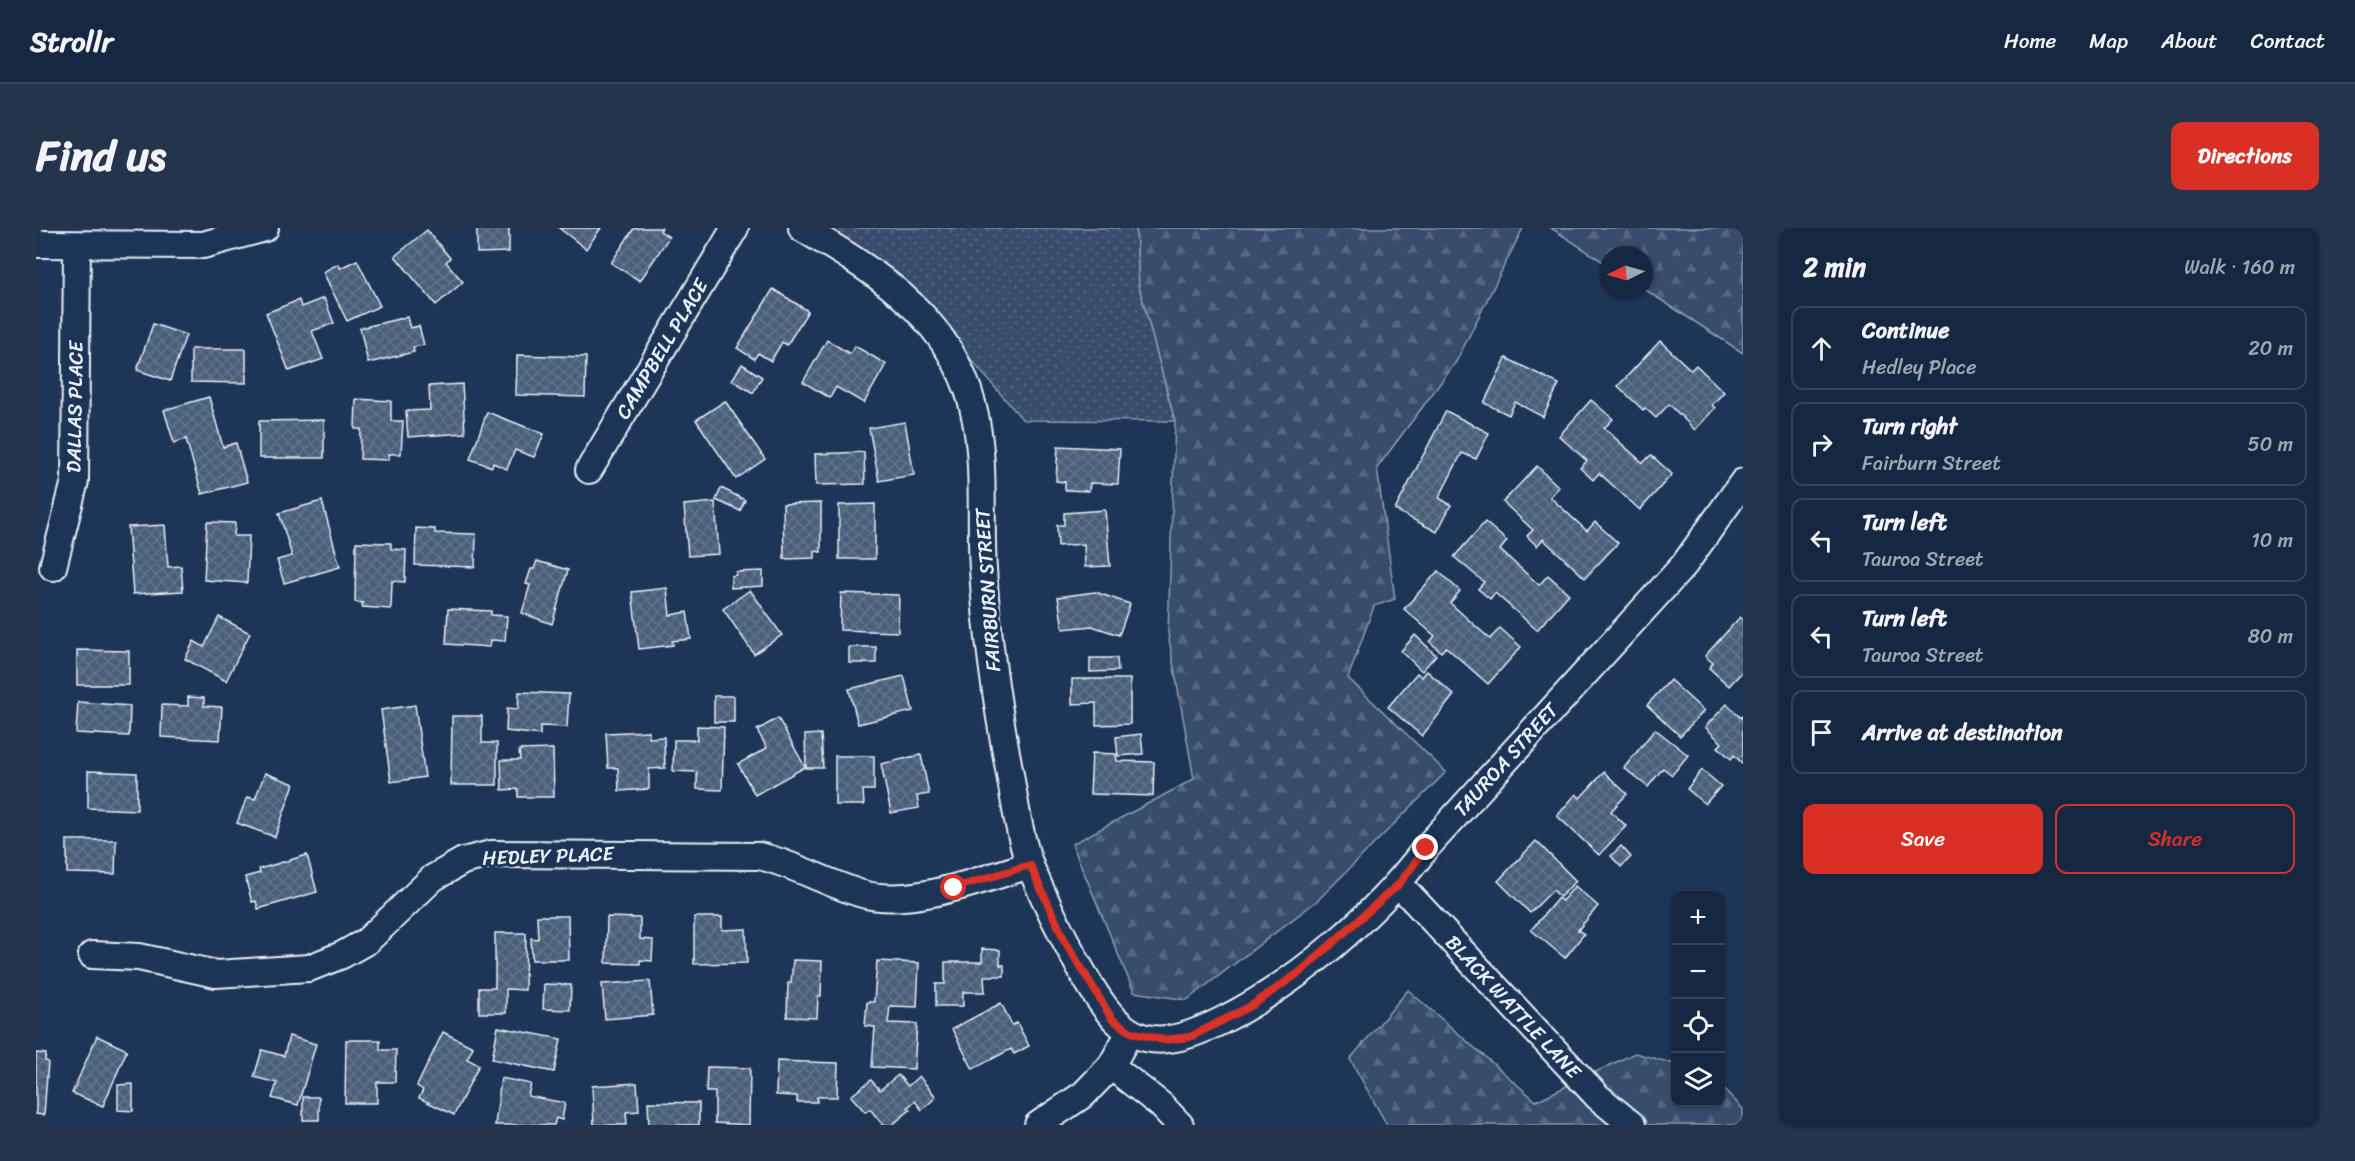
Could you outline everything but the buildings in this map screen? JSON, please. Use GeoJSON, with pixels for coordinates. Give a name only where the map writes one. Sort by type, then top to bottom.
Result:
{"type":"FeatureCollection","features":[{"type":"Feature","properties":{"kind":"street"},"geometry":{"type":"LineString","coordinates":[[36,244],[203,245],[265,228]]}},
{"type":"Feature","properties":{"kind":"street","name":"CAMPBELL PLACE"},"geometry":{"type":"LineString","coordinates":[[589,470],[735,228]]}},
{"type":"Feature","properties":{"kind":"street","name":"FAIRBURN STREET"},"geometry":{"type":"LineString","coordinates":[[801,228],[877,275],[913,303],[949,349],[967,388],[979,429],[986,630],[1006,754],[1030,865],[1065,941],[1095,995],[1112,1019],[1131,1032]]}},
{"type":"Feature","properties":{"kind":"street","name":"DALLAS PLACE"},"geometry":{"type":"LineString","coordinates":[[53,567],[75,482],[77,245]]}},
{"type":"Feature","properties":{"kind":"street","name":"TAUROA STREET"},"geometry":{"type":"LineString","coordinates":[[1131,1032],[1164,1040],[1190,1037],[1251,1006],[1300,972],[1399,884],[1426,848],[1684,565],[1743,482]]}},
{"type":"Feature","properties":{"kind":"street","name":"HEDLEY PLACE"},"geometry":{"type":"LineString","coordinates":[[92,955],[139,957],[216,974],[309,968],[342,955],[367,941],[433,878],[464,861],[490,854],[759,856],[786,862],[861,894],[897,896],[925,895],[1030,865]]}},
{"type":"Feature","properties":{"kind":"street","name":"BLACK WATTLE LANE"},"geometry":{"type":"LineString","coordinates":[[1399,884],[1598,1097],[1632,1125]]}},
{"type":"Feature","properties":{"kind":"street"},"geometry":{"type":"LineString","coordinates":[[1038,1125],[1084,1094],[1111,1066],[1131,1032]]}},
{"type":"Feature","properties":{"kind":"street"},"geometry":{"type":"LineString","coordinates":[[1111,1066],[1161,1106],[1180,1125]]}},
{"type":"Feature","properties":{"kind":"green space"},"geometry":{"type":"Polygon","coordinates":[[[806,228],[1136,228],[1139,286],[1175,421],[1023,420],[906,284],[806,228]]]}},
{"type":"Feature","properties":{"kind":"green space"},"geometry":{"type":"Polygon","coordinates":[[[1136,228],[1523,228],[1456,362],[1377,468],[1395,599],[1374,606],[1348,678],[1446,772],[1318,900],[1187,1000],[1134,992],[1072,844],[1194,779],[1168,634],[1175,421],[1139,286],[1136,228]]]}},
{"type":"Feature","properties":{"kind":"green space"},"geometry":{"type":"Polygon","coordinates":[[[1551,228],[1743,228],[1743,353],[1653,295],[1653,246],[1599,246],[1599,259],[1551,228]]]}},
{"type":"Feature","properties":{"kind":"green space"},"geometry":{"type":"Polygon","coordinates":[[[1408,990],[1536,1101],[1635,1053],[1671,1063],[1671,1107],[1725,1107],[1725,1090],[1743,1109],[1743,1125],[1387,1125],[1350,1059],[1408,990]]]}},
{"type":"Feature","properties":{"kind":"route"},"geometry":{"type":"LineString","coordinates":[[954,888],[1030,865],[1065,941],[1095,995],[1112,1019],[1131,1032],[1164,1040],[1190,1037],[1251,1006],[1300,972],[1399,884],[1426,848]]}}]}
